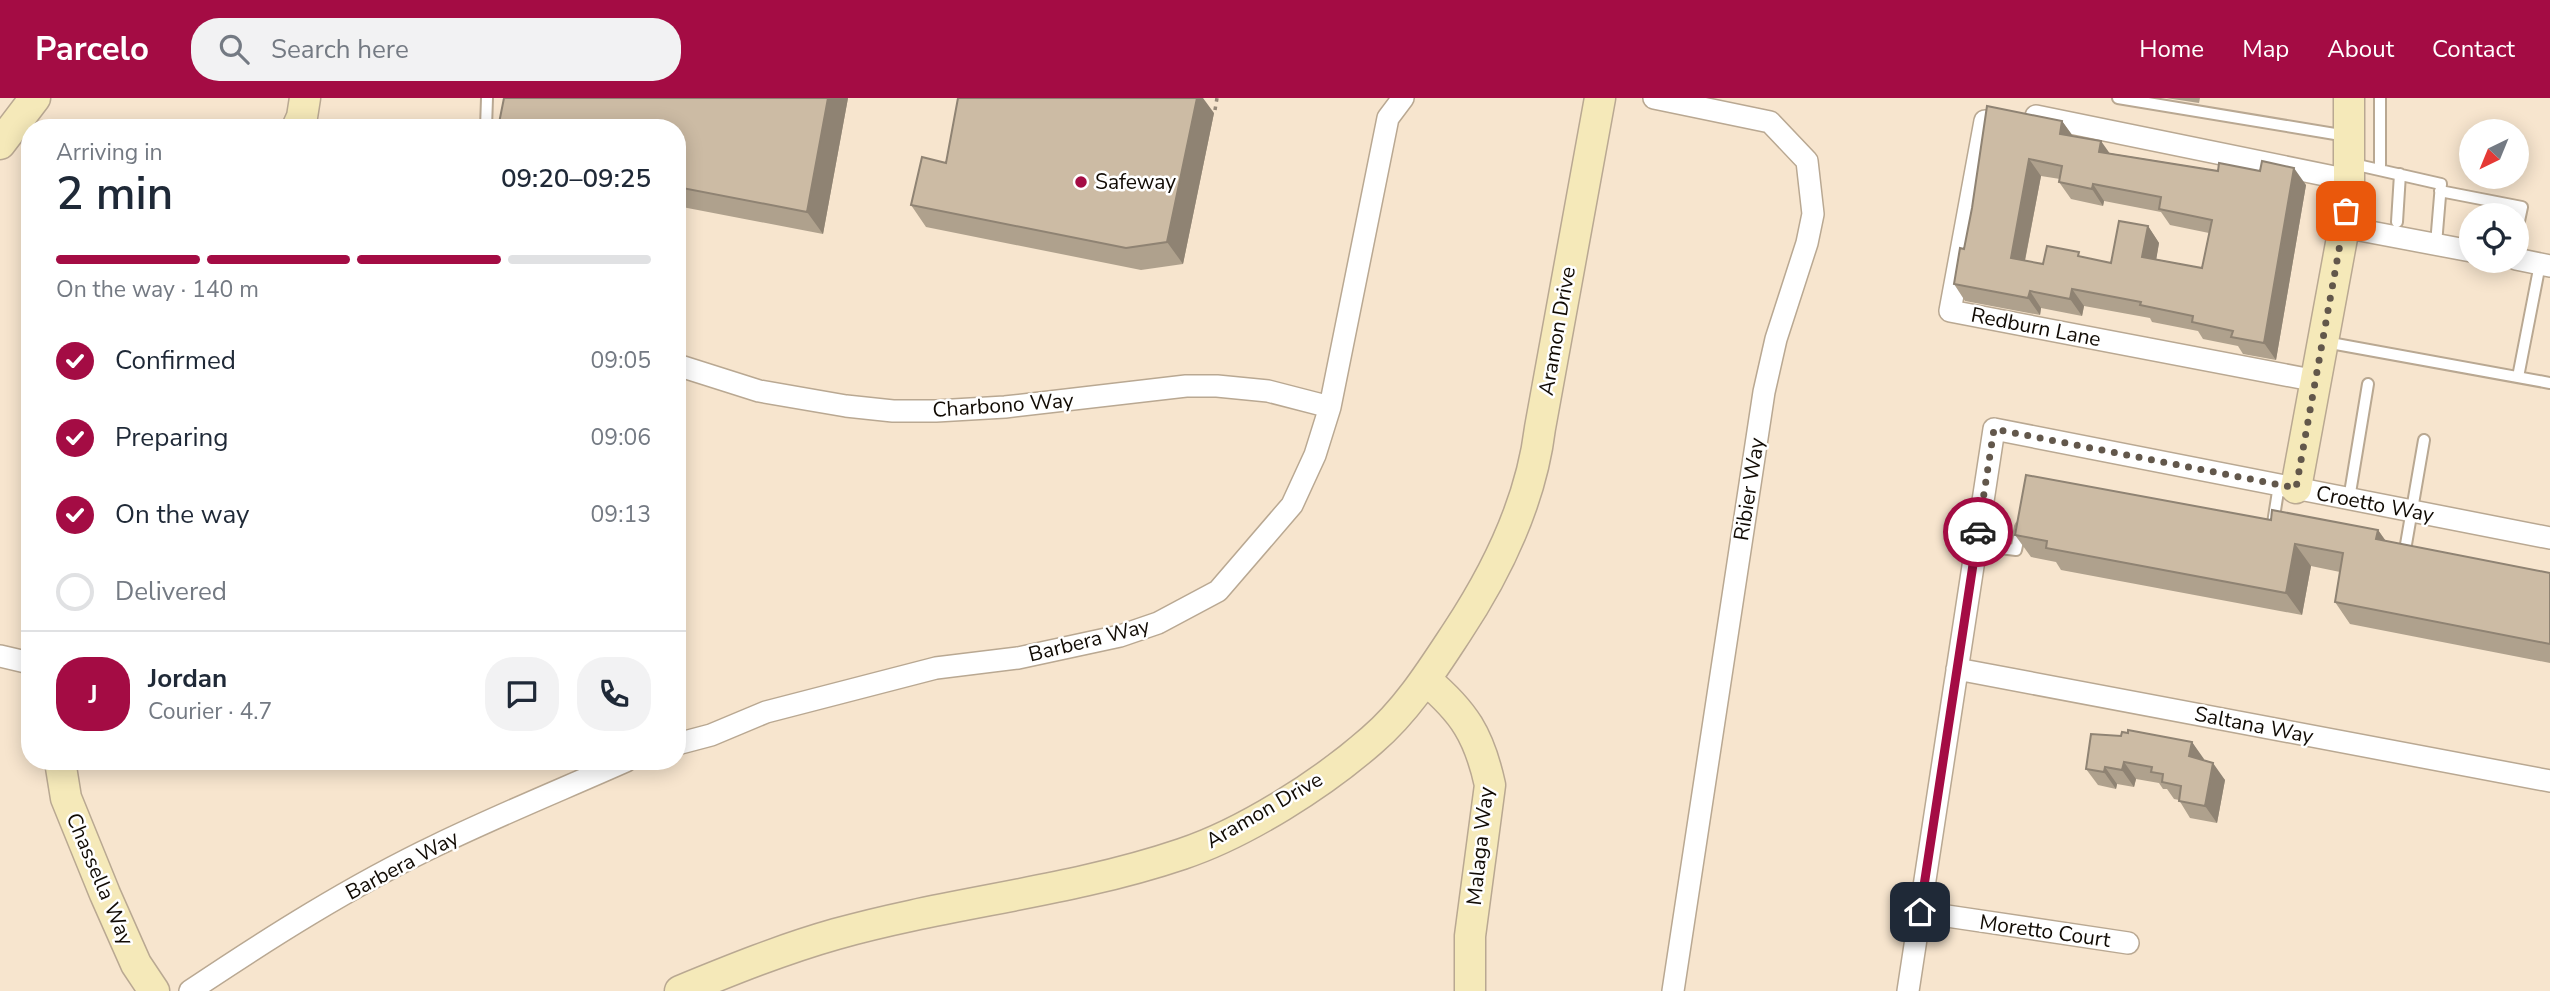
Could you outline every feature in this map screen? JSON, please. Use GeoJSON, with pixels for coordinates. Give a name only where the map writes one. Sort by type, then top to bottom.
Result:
{"type":"FeatureCollection","features":[{"type":"Feature","properties":{"kind":"street"},"geometry":{"type":"LineString","coordinates":[[0,145],[35,98]]}},
{"type":"Feature","properties":{"kind":"street"},"geometry":{"type":"LineString","coordinates":[[301,119],[305,98]]}},
{"type":"Feature","properties":{"kind":"street","name":"Barbera Way"},"geometry":{"type":"LineString","coordinates":[[686,741],[765,712],[936,668],[1018,659],[1120,636],[1158,623],[1218,591],[1292,505],[1315,455],[1331,407],[1388,118],[1403,98]]}},
{"type":"Feature","properties":{"kind":"street","name":"Aramon Drive"},"geometry":{"type":"LineString","coordinates":[[680,991],[836,934],[1125,871],[1185,854],[1245,826],[1307,791],[1373,740],[1426,680],[1476,603],[1518,518],[1536,463],[1539,428],[1600,98]]}},
{"type":"Feature","properties":{"kind":"street","name":"Ribier Way"},"geometry":{"type":"LineString","coordinates":[[1654,98],[1770,122],[1807,160],[1813,214],[1807,243],[1776,338],[1764,392],[1673,991]]}},
{"type":"Feature","properties":{"kind":"street"},"geometry":{"type":"LineString","coordinates":[[2288,487],[2316,381],[2344,227],[2350,160],[2349,98]]}},
{"type":"Feature","properties":{"kind":"street","name":"Redburn Lane"},"geometry":{"type":"LineString","coordinates":[[2316,381],[1950,311],[1988,107],[2350,160]]}},
{"type":"Feature","properties":{"kind":"street"},"geometry":{"type":"LineString","coordinates":[[2344,227],[2459,249]]}},
{"type":"Feature","properties":{"kind":"street","name":"Charbono Way"},"geometry":{"type":"LineString","coordinates":[[686,368],[759,391],[893,411],[1004,407],[1186,386],[1268,391],[1331,407]]}},
{"type":"Feature","properties":{"kind":"street","name":"Croetto Way"},"geometry":{"type":"LineString","coordinates":[[1976,545],[1994,429],[2550,538]]}},
{"type":"Feature","properties":{"kind":"street"},"geometry":{"type":"LineString","coordinates":[[1908,991],[1976,545]]}},
{"type":"Feature","properties":{"kind":"street"},"geometry":{"type":"LineString","coordinates":[[0,656],[21,661]]}},
{"type":"Feature","properties":{"kind":"street","name":"Saltana Way"},"geometry":{"type":"LineString","coordinates":[[1957,668],[2550,781]]}},
{"type":"Feature","properties":{"kind":"street","name":"Malaga Way"},"geometry":{"type":"LineString","coordinates":[[1426,680],[1465,717],[1486,766],[1490,785],[1470,936],[1470,991]]}},
{"type":"Feature","properties":{"kind":"street","name":"Chassella Way"},"geometry":{"type":"LineString","coordinates":[[61,770],[66,798],[105,894],[135,964],[155,991]]}},
{"type":"Feature","properties":{"kind":"street","name":"Barbera Way"},"geometry":{"type":"LineString","coordinates":[[190,991],[258,945],[393,867],[606,770]]}},
{"type":"Feature","properties":{"kind":"street","name":"Moretto Court"},"geometry":{"type":"LineString","coordinates":[[1920,912],[2128,943]]}},
{"type":"Feature","properties":{"kind":"lane"},"geometry":{"type":"LineString","coordinates":[[486,119],[487,98]]}},
{"type":"Feature","properties":{"kind":"lane"},"geometry":{"type":"LineString","coordinates":[[2118,98],[2380,170],[2441,184],[2436,244]]}},
{"type":"Feature","properties":{"kind":"lane"},"geometry":{"type":"LineString","coordinates":[[2380,98],[2380,170]]}},
{"type":"Feature","properties":{"kind":"lane"},"geometry":{"type":"LineString","coordinates":[[2397,222],[2400,174]]}},
{"type":"Feature","properties":{"kind":"lane"},"geometry":{"type":"LineString","coordinates":[[2440,191],[2502,203]]}},
{"type":"Feature","properties":{"kind":"lane"},"geometry":{"type":"LineString","coordinates":[[2518,377],[2545,265]]}},
{"type":"Feature","properties":{"kind":"lane"},"geometry":{"type":"LineString","coordinates":[[2323,342],[2550,383]]}},
{"type":"Feature","properties":{"kind":"lane"},"geometry":{"type":"LineString","coordinates":[[2349,499],[2368,384]]}},
{"type":"Feature","properties":{"kind":"lane"},"geometry":{"type":"LineString","coordinates":[[2417,558],[2404,556],[2424,440]]}},
{"type":"Feature","properties":{"kind":"lane"},"geometry":{"type":"LineString","coordinates":[[2258,526],[2272,529],[2288,487]]}},
{"type":"Feature","properties":{"kind":"lane"},"geometry":{"type":"LineString","coordinates":[[1976,545],[2016,550],[2024,512]]}},
{"type":"Feature","properties":{"kind":"path"},"geometry":{"type":"LineString","coordinates":[[1216,110],[1217,98]]}},
{"type":"Feature","properties":{"kind":"building"},"geometry":{"type":"Polygon","coordinates":[[[504,98],[828,98],[807,212],[686,189],[686,119],[500,119],[504,98]]]}},
{"type":"Feature","properties":{"kind":"building","name":"Safeway"},"geometry":{"type":"Polygon","coordinates":[[[958,98],[1197,98],[1167,242],[1126,248],[911,205],[922,157],[946,163],[958,98]]]}},
{"type":"Feature","properties":{"kind":"building"},"geometry":{"type":"Polygon","coordinates":[[[1987,106],[2062,121],[2060,134],[2101,141],[2099,152],[2218,171],[2219,163],[2260,171],[2262,161],[2294,168],[2264,343],[2231,337],[2233,331],[2192,322],[2193,316],[2140,305],[2141,302],[2072,289],[2070,299],[2030,291],[2028,298],[1954,284],[1960,248],[1964,249],[1987,106]],[[2029,159],[2011,258],[2043,264],[2047,246],[2079,252],[2078,256],[2111,263],[2119,221],[2148,226],[2142,257],[2202,268],[2212,220],[2159,209],[2161,197],[2093,184],[2092,189],[2059,182],[2062,166],[2029,159]]]}},
{"type":"Feature","properties":{"kind":"building"},"geometry":{"type":"Polygon","coordinates":[[[2026,475],[2271,520],[2272,510],[2378,530],[2376,539],[2550,573],[2550,644],[2335,602],[2343,553],[2295,544],[2286,593],[2046,548],[2047,541],[2015,535],[2026,475]]]}},
{"type":"Feature","properties":{"kind":"building"},"geometry":{"type":"Polygon","coordinates":[[[2128,730],[2192,742],[2189,756],[2213,763],[2205,806],[2179,801],[2181,786],[2162,782],[2163,774],[2151,772],[2152,767],[2124,762],[2122,770],[2105,767],[2104,772],[2086,769],[2091,734],[2121,736],[2122,732],[2128,733],[2128,730]]]}},
{"type":"Feature","properties":{"kind":"way so far"},"geometry":{"type":"LineString","coordinates":[[1978,532],[1994,429],[2296,488],[2346,211]]}},
{"type":"Feature","properties":{"kind":"place","name":"Safeway"},"geometry":{"type":"Point","coordinates":[1081,182]}},
{"type":"Feature","properties":{"kind":"route"},"geometry":{"type":"LineString","coordinates":[[1920,912],[1978,532]]}}]}
